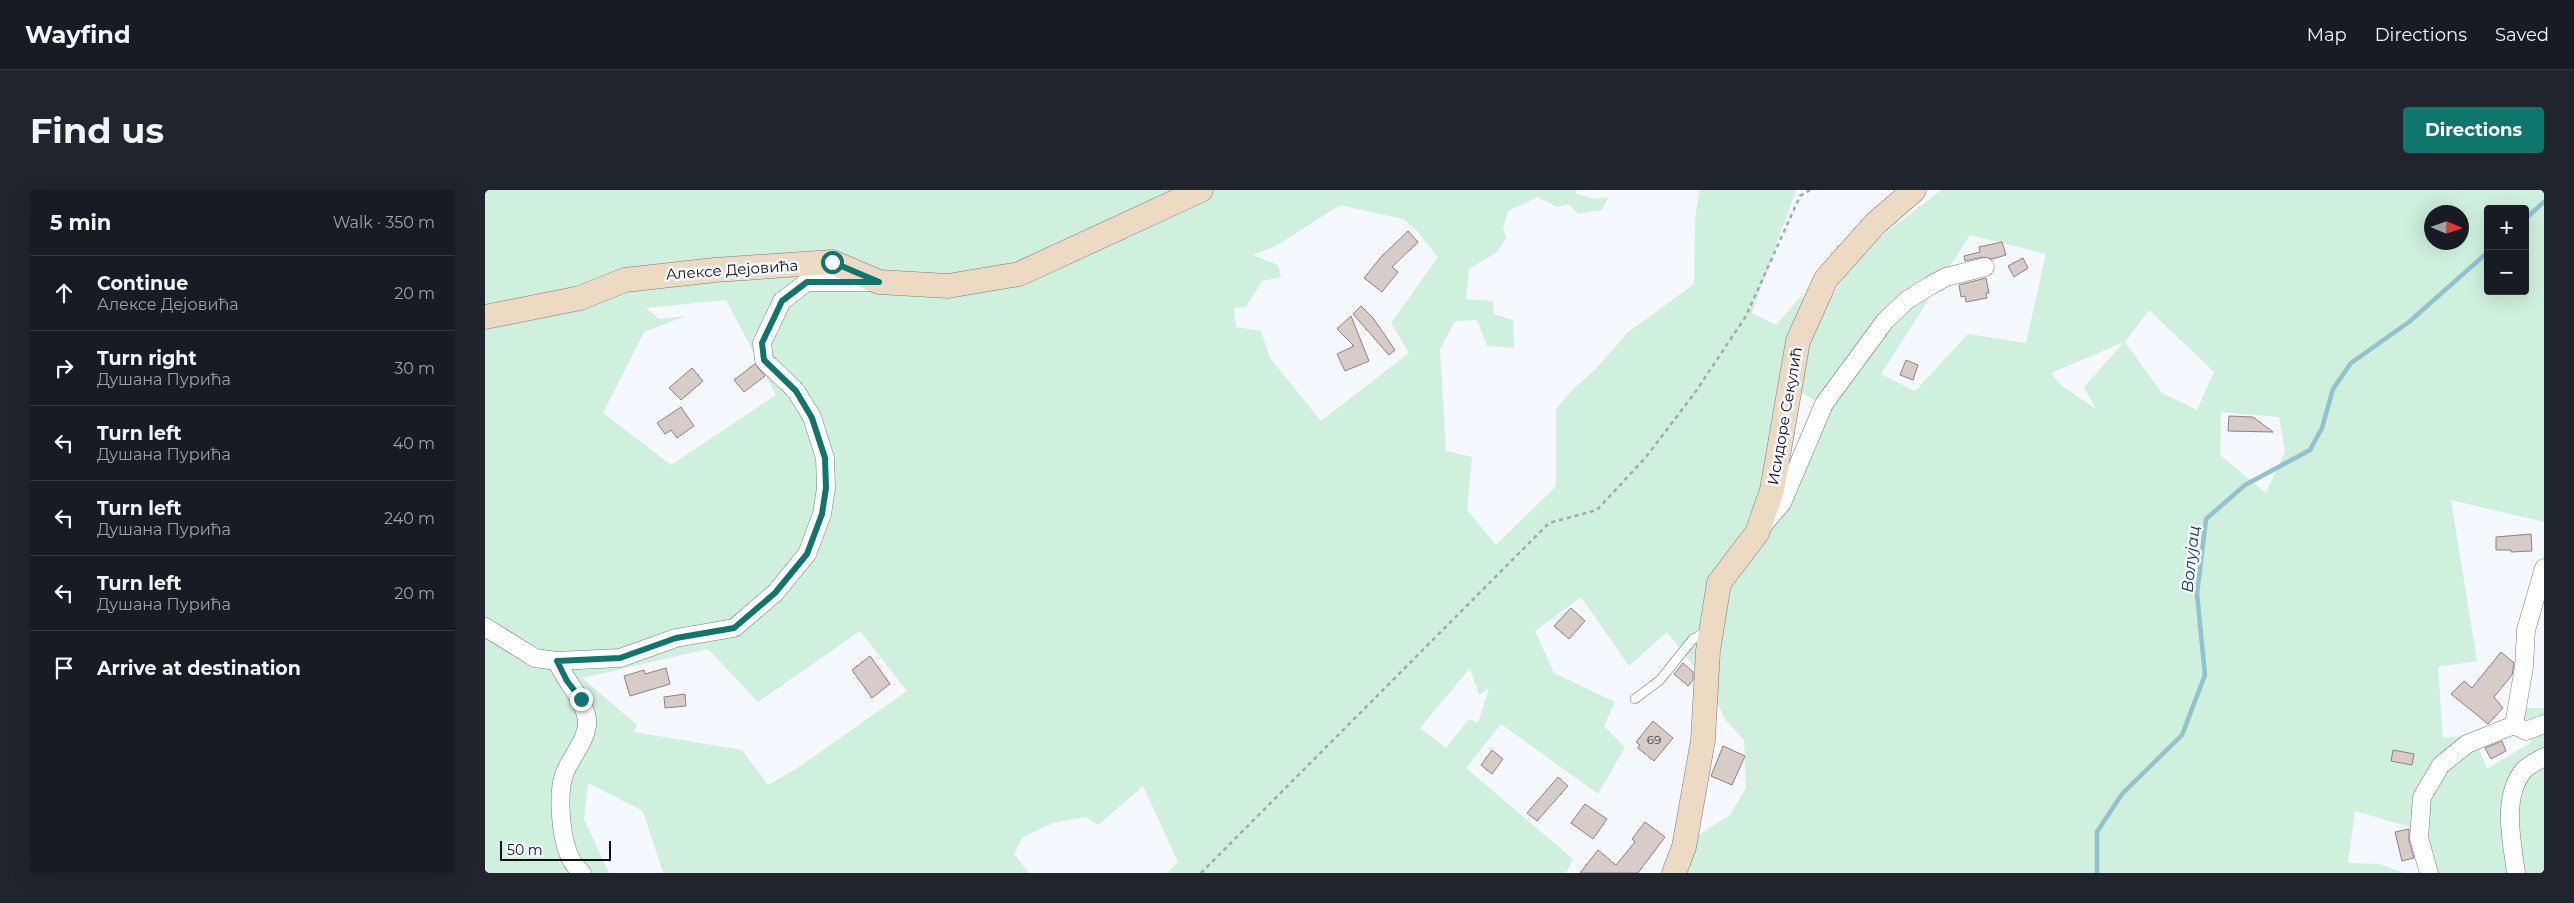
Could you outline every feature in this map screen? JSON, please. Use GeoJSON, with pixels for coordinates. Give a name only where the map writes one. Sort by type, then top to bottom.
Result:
{"type":"FeatureCollection","features":[{"type":"Feature","properties":{"kind":"street","name":"Алексе Дејовића"},"geometry":{"type":"LineString","coordinates":[[485,317],[580,298],[625,280],[715,270],[832,262],[879,282],[948,286],[1019,274],[1201,190]]}},
{"type":"Feature","properties":{"kind":"street","name":"Исидоре Секулић"},"geometry":{"type":"LineString","coordinates":[[1757,532],[1772,490],[1787,417],[1799,341],[1827,279],[1875,224],[1914,190]]}},
{"type":"Feature","properties":{"kind":"street","name":"Исидоре Секулић"},"geometry":{"type":"LineString","coordinates":[[1673,873],[1684,847],[1703,740],[1708,651],[1719,583],[1781,503],[1824,404],[1885,321],[1907,300],[1931,284],[1946,277],[1985,267]]}},
{"type":"Feature","properties":{"kind":"street"},"geometry":{"type":"LineString","coordinates":[[485,628],[535,658],[557,661],[620,658],[676,638],[734,628],[775,593],[807,554],[822,514],[826,488],[825,458],[812,418],[796,391],[764,360],[762,343],[782,301],[807,282],[879,282]]}},
{"type":"Feature","properties":{"kind":"street"},"geometry":{"type":"LineString","coordinates":[[2513,726],[2524,667],[2526,630],[2544,568]]}},
{"type":"Feature","properties":{"kind":"street"},"geometry":{"type":"LineString","coordinates":[[557,661],[567,681],[581,699],[587,720],[582,741],[564,774],[561,793],[563,834],[572,861],[582,873]]}},
{"type":"Feature","properties":{"kind":"street"},"geometry":{"type":"LineString","coordinates":[[2429,873],[2419,838],[2422,797],[2441,765],[2461,750],[2485,736],[2513,726],[2526,731],[2544,724]]}},
{"type":"Feature","properties":{"kind":"street"},"geometry":{"type":"LineString","coordinates":[[2516,873],[2510,798],[2524,770],[2544,757]]}},
{"type":"Feature","properties":{"kind":"lane"},"geometry":{"type":"LineString","coordinates":[[1635,699],[1660,680],[1693,639],[1711,628]]}},
{"type":"Feature","properties":{"kind":"path"},"geometry":{"type":"LineString","coordinates":[[1201,873],[1549,523],[1597,510],[1646,456],[1695,394],[1746,316],[1800,196],[1810,190]]}},
{"type":"Feature","properties":{"kind":"green space"},"geometry":{"type":"Polygon","coordinates":[[[485,190],[1577,190],[1576,194],[1595,199],[1609,197],[1602,210],[1578,214],[1569,204],[1557,207],[1538,197],[1508,211],[1503,228],[1506,238],[1497,252],[1469,269],[1466,299],[1493,301],[1494,314],[1513,320],[1514,348],[1487,346],[1477,320],[1455,321],[1440,349],[1446,451],[1472,457],[1467,510],[1496,545],[1556,486],[1556,409],[1573,389],[1596,369],[1627,333],[1694,284],[1695,220],[1699,190],[1796,190],[1752,313],[1776,325],[1801,296],[1810,301],[1765,481],[1738,544],[1709,576],[1702,616],[1731,580],[1826,407],[1799,391],[1810,335],[1857,255],[1941,190],[2544,190],[2544,522],[2451,500],[2477,661],[2438,667],[2443,738],[2474,735],[2487,769],[2532,742],[2521,726],[2520,708],[2544,708],[2544,873],[2423,873],[2413,828],[2355,811],[2348,863],[2379,864],[2404,873],[1674,873],[1695,837],[1730,815],[1746,788],[1744,740],[1725,719],[1711,689],[1667,632],[1629,666],[1581,597],[1535,631],[1554,673],[1615,702],[1604,726],[1625,747],[1598,794],[1501,724],[1466,768],[1573,859],[1566,873],[1167,873],[1178,862],[1143,786],[1098,825],[1086,817],[1053,823],[1023,837],[1014,854],[1029,873],[663,873],[643,811],[588,783],[584,819],[609,873],[485,873],[485,190]],[[1340,205],[1276,246],[1253,255],[1278,265],[1281,277],[1262,281],[1246,307],[1234,308],[1236,327],[1261,331],[1270,358],[1321,421],[1409,353],[1391,323],[1438,257],[1416,230],[1403,219],[1340,205]],[[1970,235],[1881,374],[1915,391],[1968,334],[2026,343],[2046,254],[1970,235]],[[726,300],[646,308],[659,319],[686,316],[644,332],[603,413],[671,465],[776,395],[726,300]],[[2149,310],[2125,342],[2162,393],[2197,410],[2214,372],[2149,310]],[[2124,342],[2051,373],[2062,386],[2096,409],[2084,387],[2124,342]],[[2221,412],[2220,455],[2266,493],[2285,452],[2279,417],[2221,412]],[[860,631],[758,702],[708,649],[582,678],[637,725],[634,732],[742,750],[768,785],[796,769],[907,691],[860,631]],[[1470,668],[1420,728],[1446,748],[1469,719],[1478,723],[1489,688],[1479,695],[1470,668]]]}},
{"type":"Feature","properties":{"kind":"building"},"geometry":{"type":"Polygon","coordinates":[[[1408,231],[1418,242],[1392,267],[1398,272],[1382,292],[1364,278],[1381,257],[1408,231]]]}},
{"type":"Feature","properties":{"kind":"building"},"geometry":{"type":"Polygon","coordinates":[[[2002,242],[2006,255],[1992,259],[1982,257],[1965,261],[1964,256],[1980,252],[1979,247],[2002,242]]]}},
{"type":"Feature","properties":{"kind":"building"},"geometry":{"type":"Polygon","coordinates":[[[2023,258],[2028,268],[2014,277],[2008,266],[2023,258]]]}},
{"type":"Feature","properties":{"kind":"building"},"geometry":{"type":"Polygon","coordinates":[[[1986,278],[1989,293],[1986,293],[1987,298],[1966,302],[1965,296],[1961,297],[1959,285],[1986,278]]]}},
{"type":"Feature","properties":{"kind":"building"},"geometry":{"type":"Polygon","coordinates":[[[1361,306],[1373,318],[1395,350],[1389,355],[1353,314],[1361,306]]]}},
{"type":"Feature","properties":{"kind":"building"},"geometry":{"type":"Polygon","coordinates":[[[1351,316],[1369,361],[1345,371],[1337,354],[1354,346],[1337,329],[1351,316]]]}},
{"type":"Feature","properties":{"kind":"building"},"geometry":{"type":"Polygon","coordinates":[[[1906,360],[1918,365],[1913,380],[1900,375],[1906,360]]]}},
{"type":"Feature","properties":{"kind":"building"},"geometry":{"type":"Polygon","coordinates":[[[755,364],[765,376],[744,392],[734,380],[755,364]]]}},
{"type":"Feature","properties":{"kind":"building"},"geometry":{"type":"Polygon","coordinates":[[[692,368],[703,381],[681,400],[669,388],[692,368]]]}},
{"type":"Feature","properties":{"kind":"building"},"geometry":{"type":"Polygon","coordinates":[[[681,407],[694,426],[677,438],[671,430],[665,434],[657,423],[681,407]]]}},
{"type":"Feature","properties":{"kind":"building"},"geometry":{"type":"Polygon","coordinates":[[[2229,416],[2253,417],[2273,432],[2228,431],[2229,416]]]}},
{"type":"Feature","properties":{"kind":"building"},"geometry":{"type":"Polygon","coordinates":[[[2531,534],[2532,551],[2511,552],[2511,550],[2496,550],[2496,537],[2531,534]]]}},
{"type":"Feature","properties":{"kind":"building"},"geometry":{"type":"Polygon","coordinates":[[[1571,608],[1585,621],[1569,639],[1554,626],[1571,608]]]}},
{"type":"Feature","properties":{"kind":"building"},"geometry":{"type":"Polygon","coordinates":[[[2501,652],[2514,663],[2512,675],[2494,697],[2503,708],[2488,724],[2451,694],[2464,681],[2472,688],[2501,652]]]}},
{"type":"Feature","properties":{"kind":"building"},"geometry":{"type":"Polygon","coordinates":[[[870,656],[890,684],[872,698],[852,670],[870,656]]]}},
{"type":"Feature","properties":{"kind":"building"},"geometry":{"type":"Polygon","coordinates":[[[1683,663],[1693,672],[1693,680],[1688,686],[1674,674],[1683,663]]]}},
{"type":"Feature","properties":{"kind":"building"},"geometry":{"type":"Polygon","coordinates":[[[666,668],[670,684],[630,696],[624,676],[644,670],[645,674],[666,668]]]}},
{"type":"Feature","properties":{"kind":"building"},"geometry":{"type":"Polygon","coordinates":[[[685,694],[686,706],[665,708],[664,697],[685,694]]]}},
{"type":"Feature","properties":{"kind":"building"},"geometry":{"type":"Polygon","coordinates":[[[1653,721],[1673,738],[1654,761],[1638,748],[1640,745],[1636,742],[1653,721]]]}},
{"type":"Feature","properties":{"kind":"building"},"geometry":{"type":"Polygon","coordinates":[[[2502,741],[2506,751],[2491,759],[2485,748],[2502,741]]]}},
{"type":"Feature","properties":{"kind":"building"},"geometry":{"type":"Polygon","coordinates":[[[1723,746],[1745,756],[1732,785],[1711,776],[1723,746]]]}},
{"type":"Feature","properties":{"kind":"building"},"geometry":{"type":"Polygon","coordinates":[[[1492,750],[1503,759],[1492,774],[1481,765],[1492,750]]]}},
{"type":"Feature","properties":{"kind":"building"},"geometry":{"type":"Polygon","coordinates":[[[2393,750],[2414,754],[2412,765],[2391,761],[2393,750]]]}},
{"type":"Feature","properties":{"kind":"building"},"geometry":{"type":"Polygon","coordinates":[[[1558,777],[1568,786],[1537,821],[1527,813],[1558,777]]]}},
{"type":"Feature","properties":{"kind":"building"},"geometry":{"type":"Polygon","coordinates":[[[1585,804],[1607,819],[1593,839],[1571,823],[1585,804]]]}},
{"type":"Feature","properties":{"kind":"building"},"geometry":{"type":"Polygon","coordinates":[[[1645,822],[1665,837],[1638,873],[1580,873],[1598,850],[1616,865],[1635,842],[1632,839],[1645,822]]]}},
{"type":"Feature","properties":{"kind":"building"},"geometry":{"type":"Polygon","coordinates":[[[2409,829],[2409,841],[2414,858],[2402,861],[2395,832],[2409,829]]]}},
{"type":"Feature","properties":{"kind":"waterway","name":"Волујац"},"geometry":{"type":"LineString","coordinates":[[2529,215],[2544,202]]}},
{"type":"Feature","properties":{"kind":"waterway","name":"Волујац"},"geometry":{"type":"LineString","coordinates":[[2097,873],[2097,832],[2122,794],[2182,735],[2205,675],[2197,594],[2206,519],[2245,485],[2310,450],[2322,428],[2333,389],[2351,363],[2409,322],[2484,256]]}},
{"type":"Feature","properties":{"kind":"route"},"geometry":{"type":"LineString","coordinates":[[581,699],[567,681],[557,661],[572,662],[620,658],[676,638],[734,628],[775,593],[807,554],[822,514],[826,488],[825,458],[812,418],[796,391],[777,375],[764,360],[762,343],[782,301],[807,282],[879,282],[832,262]]}}]}
